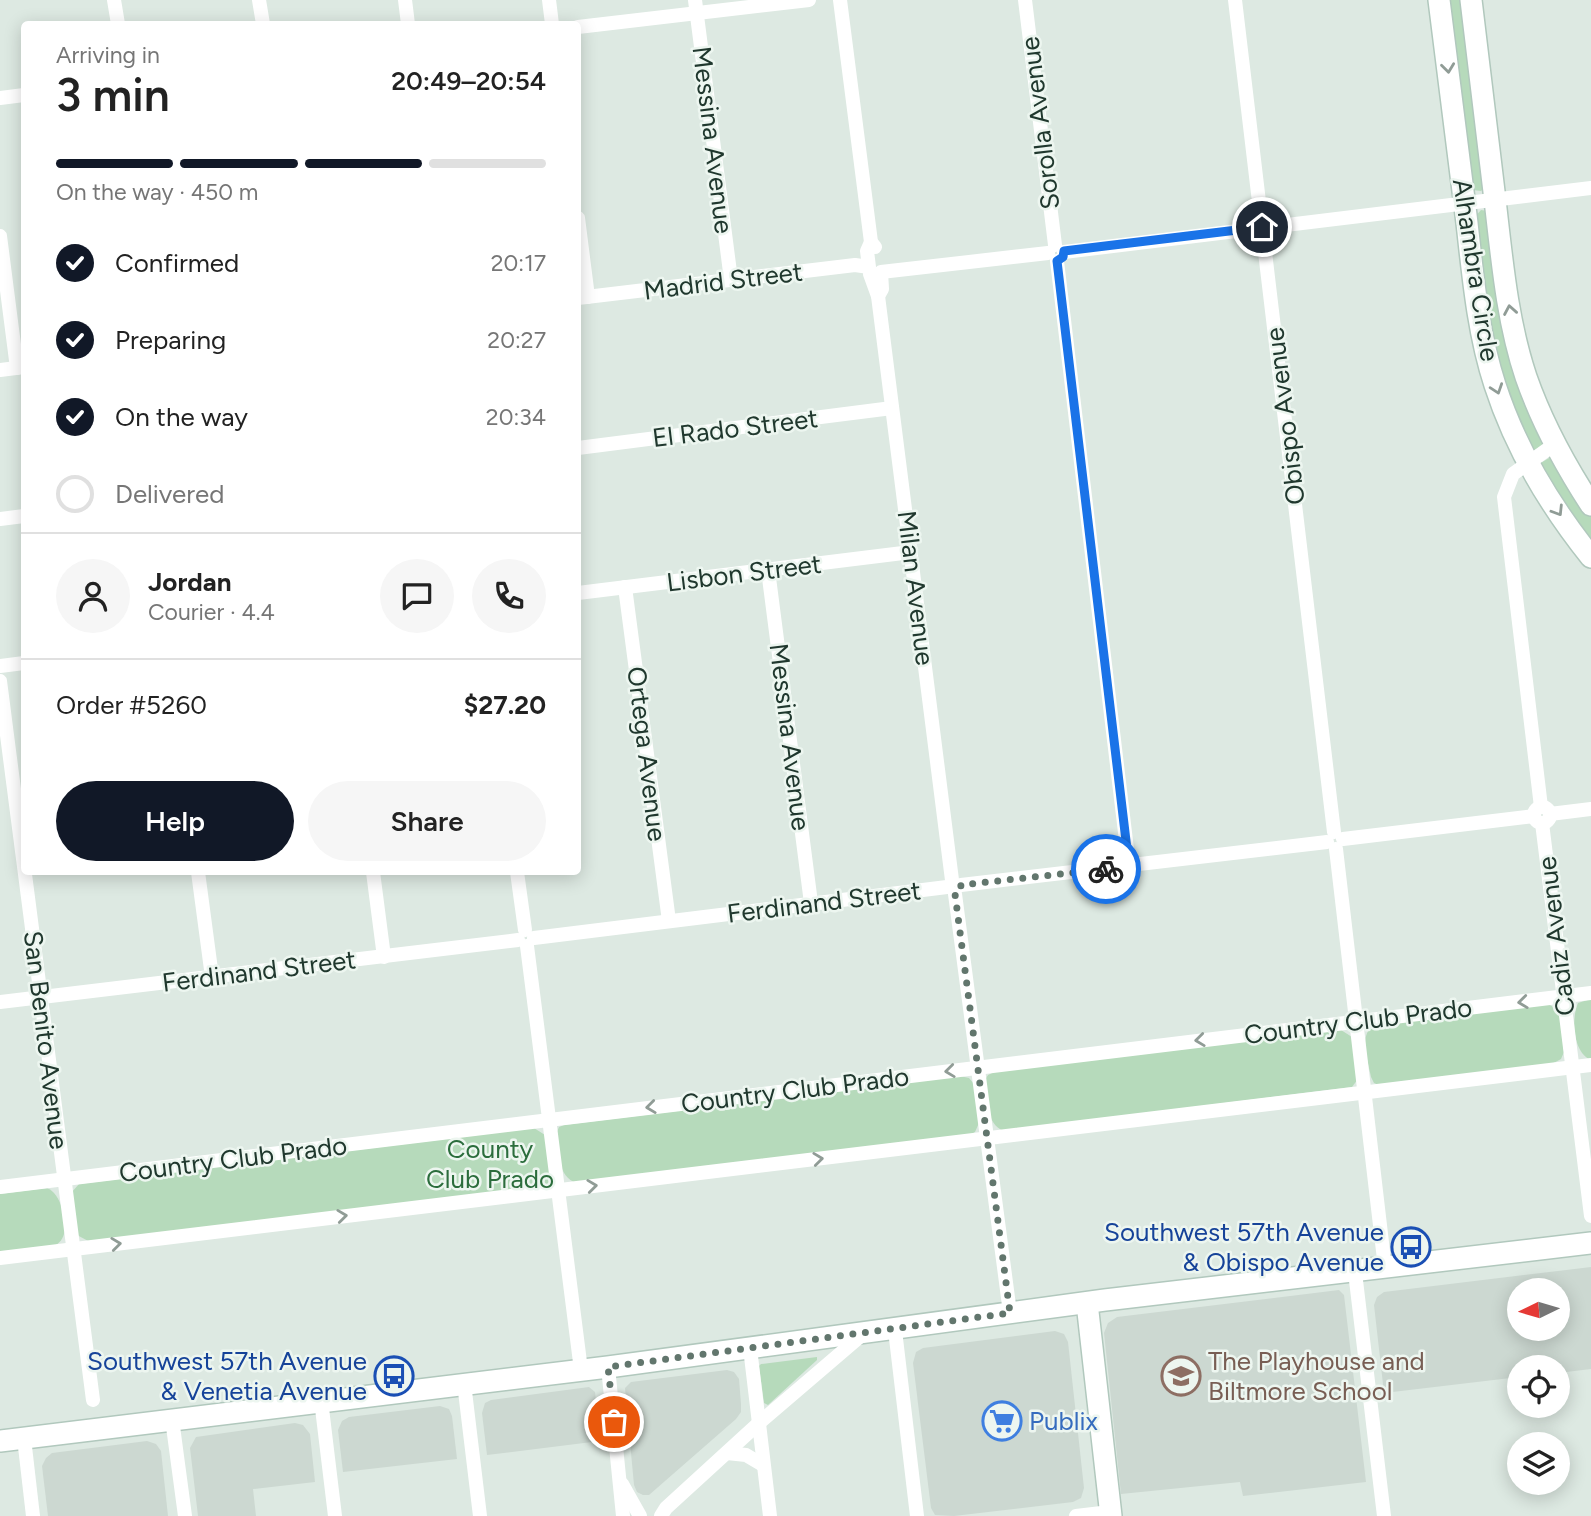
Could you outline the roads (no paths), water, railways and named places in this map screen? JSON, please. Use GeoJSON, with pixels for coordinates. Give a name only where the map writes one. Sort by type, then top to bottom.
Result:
{"type":"FeatureCollection","features":[{"type":"Feature","properties":{"kind":"main road","name":"Alhambra Circle"},"geometry":{"type":"LineString","coordinates":[[1439,0],[1477,304],[1488,361],[1507,415],[1530,463],[1560,515],[1591,557]]}},
{"type":"Feature","properties":{"kind":"main road","name":"Alhambra Circle"},"geometry":{"type":"LineString","coordinates":[[1471,0],[1513,330],[1532,392],[1555,444],[1591,505]]}},
{"type":"Feature","properties":{"kind":"main road"},"geometry":{"type":"LineString","coordinates":[[0,1441],[608,1367],[1087,1303],[1591,1243]]}},
{"type":"Feature","properties":{"kind":"main road"},"geometry":{"type":"LineString","coordinates":[[1087,1303],[1110,1514]]}},
{"type":"Feature","properties":{"kind":"street"},"geometry":{"type":"LineString","coordinates":[[114,0],[118,21]]}},
{"type":"Feature","properties":{"kind":"street"},"geometry":{"type":"LineString","coordinates":[[259,0],[262,21]]}},
{"type":"Feature","properties":{"kind":"street"},"geometry":{"type":"LineString","coordinates":[[405,0],[408,21]]}},
{"type":"Feature","properties":{"kind":"street"},"geometry":{"type":"LineString","coordinates":[[549,0],[552,21]]}},
{"type":"Feature","properties":{"kind":"street"},"geometry":{"type":"LineString","coordinates":[[581,26],[696,6],[808,0]]}},
{"type":"Feature","properties":{"kind":"street","name":"Milan Avenue"},"geometry":{"type":"LineString","coordinates":[[840,0],[871,242],[875,246],[874,269],[882,289],[878,296],[1010,1313]]}},
{"type":"Feature","properties":{"kind":"street","name":"Sorolla Avenue"},"geometry":{"type":"LineString","coordinates":[[1026,0],[1129,866]]}},
{"type":"Feature","properties":{"kind":"street","name":"Obispo Avenue"},"geometry":{"type":"LineString","coordinates":[[1235,0],[1385,1268]]}},
{"type":"Feature","properties":{"kind":"street","name":"Messina Avenue"},"geometry":{"type":"LineString","coordinates":[[696,6],[731,280]]}},
{"type":"Feature","properties":{"kind":"street"},"geometry":{"type":"LineString","coordinates":[[0,98],[21,95]]}},
{"type":"Feature","properties":{"kind":"street","name":"Madrid Street"},"geometry":{"type":"LineString","coordinates":[[583,297],[855,265],[874,269],[1056,253],[1591,188]]}},
{"type":"Feature","properties":{"kind":"street"},"geometry":{"type":"LineString","coordinates":[[0,236],[21,367],[0,370]]}},
{"type":"Feature","properties":{"kind":"street"},"geometry":{"type":"LineString","coordinates":[[581,265],[583,297]]}},
{"type":"Feature","properties":{"kind":"street","name":"El Rado Street"},"geometry":{"type":"LineString","coordinates":[[581,448],[892,408]]}},
{"type":"Feature","properties":{"kind":"street","name":"Cadiz Avenue"},"geometry":{"type":"LineString","coordinates":[[1555,444],[1511,478],[1503,497],[1591,1216]]}},
{"type":"Feature","properties":{"kind":"street"},"geometry":{"type":"LineString","coordinates":[[0,519],[21,516]]}},
{"type":"Feature","properties":{"kind":"street","name":"Lisbon Street"},"geometry":{"type":"LineString","coordinates":[[581,593],[911,552]]}},
{"type":"Feature","properties":{"kind":"street","name":"Messina Avenue"},"geometry":{"type":"LineString","coordinates":[[768,570],[811,903]]}},
{"type":"Feature","properties":{"kind":"street","name":"Ortega Avenue"},"geometry":{"type":"LineString","coordinates":[[625,587],[668,921]]}},
{"type":"Feature","properties":{"kind":"street"},"geometry":{"type":"LineString","coordinates":[[0,666],[21,663]]}},
{"type":"Feature","properties":{"kind":"street","name":"San Benito Avenue"},"geometry":{"type":"LineString","coordinates":[[0,681],[21,847]]}},
{"type":"Feature","properties":{"kind":"street","name":"Ferdinand Street"},"geometry":{"type":"LineString","coordinates":[[0,1002],[1591,809]]}},
{"type":"Feature","properties":{"kind":"street","name":"San Benito Avenue"},"geometry":{"type":"LineString","coordinates":[[25,875],[93,1400]]}},
{"type":"Feature","properties":{"kind":"street"},"geometry":{"type":"LineString","coordinates":[[198,875],[212,977]]}},
{"type":"Feature","properties":{"kind":"street"},"geometry":{"type":"LineString","coordinates":[[373,875],[384,957]]}},
{"type":"Feature","properties":{"kind":"street"},"geometry":{"type":"LineString","coordinates":[[517,875],[581,1370]]}},
{"type":"Feature","properties":{"kind":"street","name":"Country Club Prado"},"geometry":{"type":"LineString","coordinates":[[0,1188],[1591,993]]}},
{"type":"Feature","properties":{"kind":"street"},"geometry":{"type":"LineString","coordinates":[[0,1258],[1591,1065]]}},
{"type":"Feature","properties":{"kind":"street"},"geometry":{"type":"LineString","coordinates":[[1355,1272],[1384,1516]]}},
{"type":"Feature","properties":{"kind":"street"},"geometry":{"type":"LineString","coordinates":[[895,1330],[917,1516]]}},
{"type":"Feature","properties":{"kind":"street"},"geometry":{"type":"LineString","coordinates":[[621,1482],[639,1515],[664,1512],[759,1423],[864,1334]]}},
{"type":"Feature","properties":{"kind":"street"},"geometry":{"type":"LineString","coordinates":[[750,1348],[769,1516]]}},
{"type":"Feature","properties":{"kind":"street"},"geometry":{"type":"LineString","coordinates":[[608,1367],[621,1482],[622,1516]]}},
{"type":"Feature","properties":{"kind":"street"},"geometry":{"type":"LineString","coordinates":[[464,1383],[480,1516]]}},
{"type":"Feature","properties":{"kind":"street"},"geometry":{"type":"LineString","coordinates":[[321,1400],[335,1516]]}},
{"type":"Feature","properties":{"kind":"street"},"geometry":{"type":"LineString","coordinates":[[172,1419],[185,1516]]}},
{"type":"Feature","properties":{"kind":"street"},"geometry":{"type":"LineString","coordinates":[[24,1438],[33,1516]]}},
{"type":"Feature","properties":{"kind":"street"},"geometry":{"type":"LineString","coordinates":[[727,1453],[746,1455],[763,1465]]}},
{"type":"Feature","properties":{"kind":"street"},"geometry":{"type":"LineString","coordinates":[[1076,1516],[1110,1514]]}},
{"type":"Feature","properties":{"kind":"place","name":"Southwest 57th Avenue & Obispo Avenue"},"geometry":{"type":"Point","coordinates":[1411,1247]}},
{"type":"Feature","properties":{"kind":"place","name":"Southwest 57th Avenue & Venetia Avenue"},"geometry":{"type":"Point","coordinates":[394,1376]}},
{"type":"Feature","properties":{"kind":"place","name":"The Playhouse and Biltmore School"},"geometry":{"type":"Point","coordinates":[1181,1376]}},
{"type":"Feature","properties":{"kind":"place","name":"Publix"},"geometry":{"type":"Point","coordinates":[1002,1421]}},
{"type":"Feature","properties":{"kind":"park label","name":"County Club Prado"},"geometry":{"type":"Point","coordinates":[490,1164]}}]}
